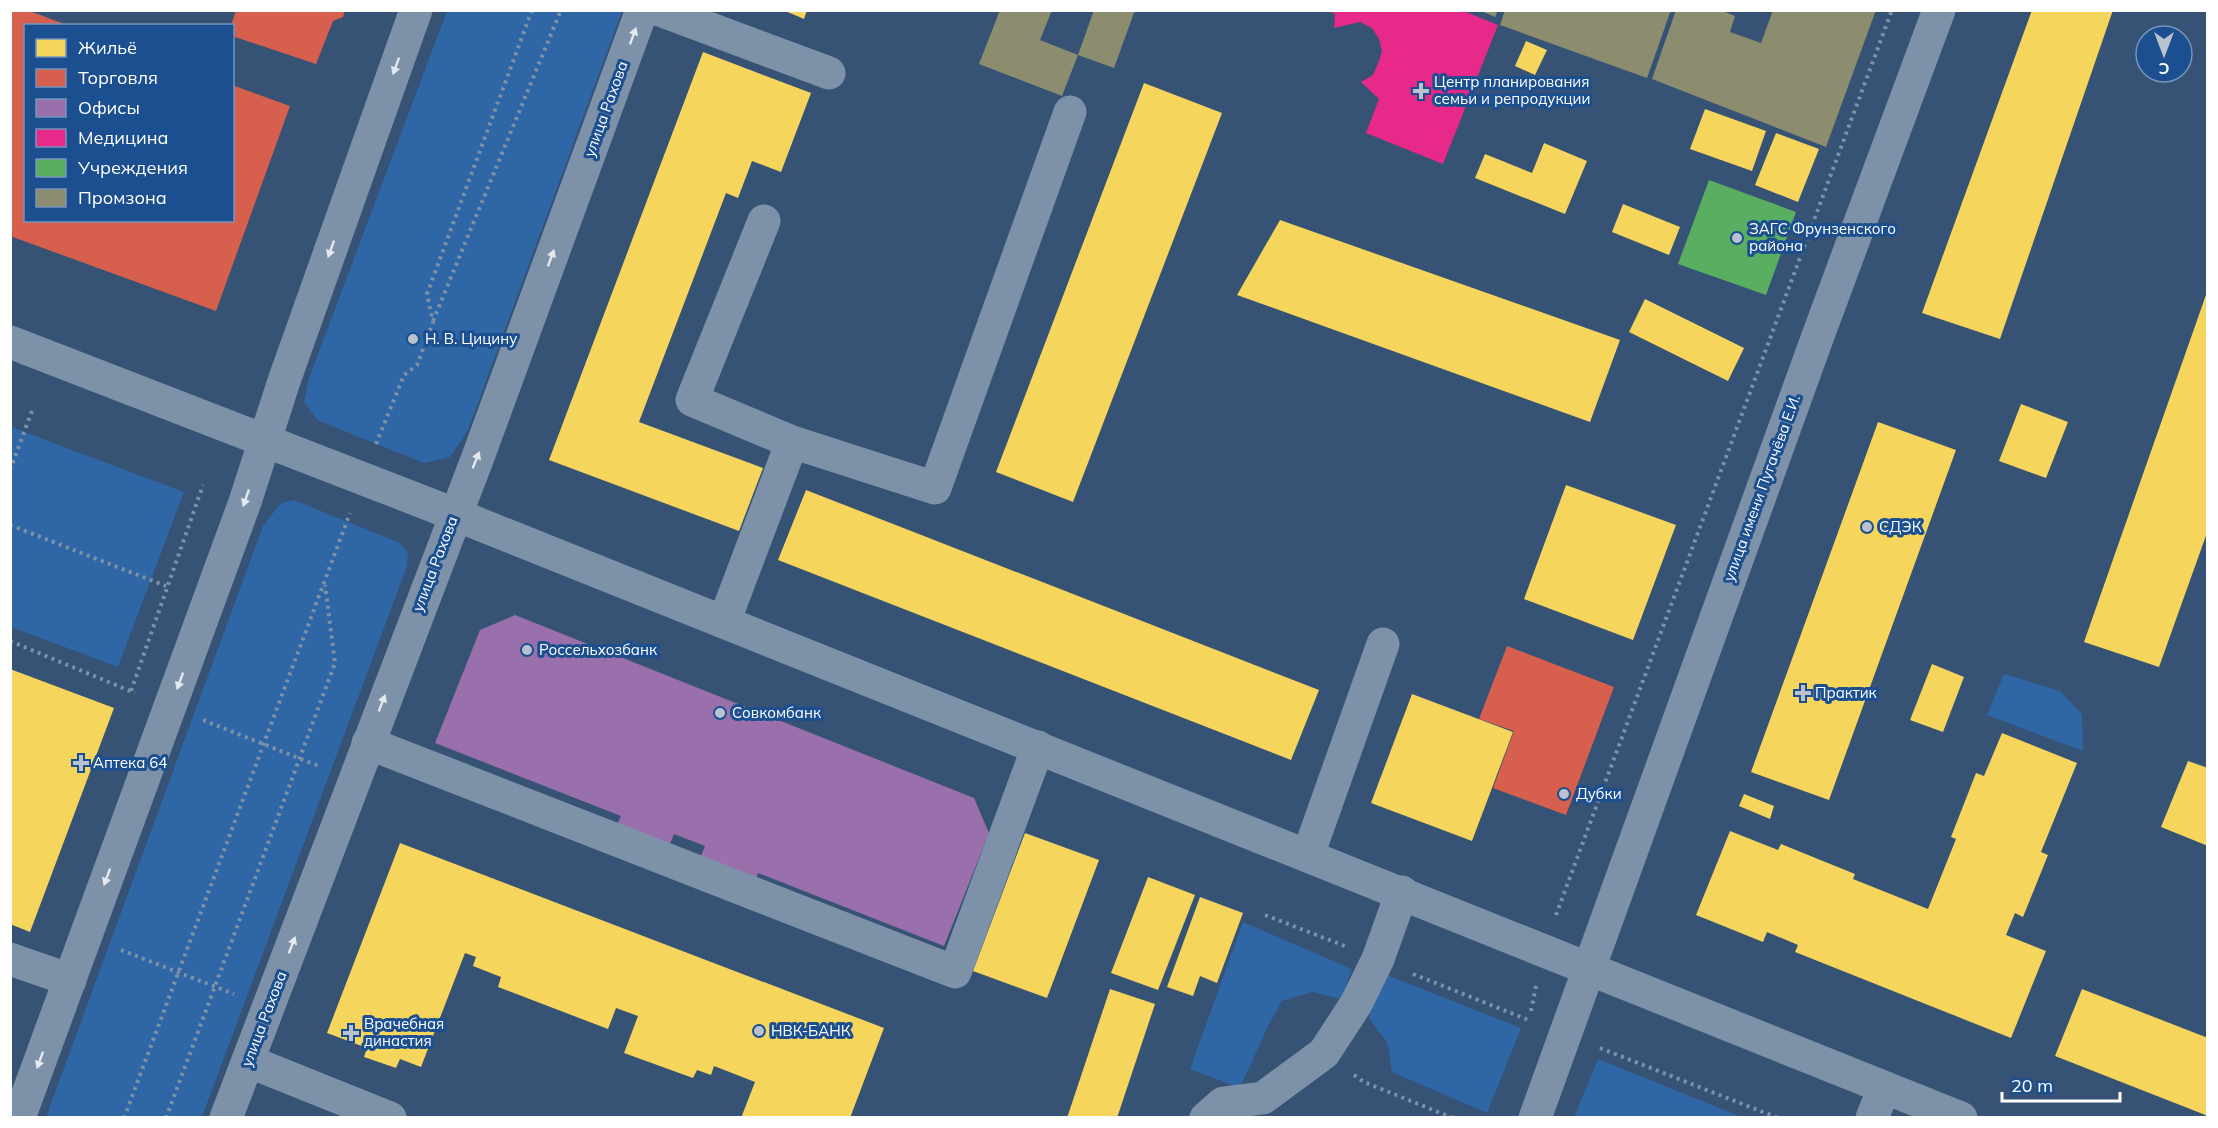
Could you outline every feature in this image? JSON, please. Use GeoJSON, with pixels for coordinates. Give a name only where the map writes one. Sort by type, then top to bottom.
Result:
{"type":"FeatureCollection","features":[{"type":"Feature","properties":{"kind":"street"},"geometry":{"type":"LineString","coordinates":[[19,1118],[171,707],[416,10]]}},
{"type":"Feature","properties":{"kind":"street","name":"улица Рахова"},"geometry":{"type":"LineString","coordinates":[[226,1118],[454,514],[478,457],[642,10]]}},
{"type":"Feature","properties":{"kind":"street"},"geometry":{"type":"LineString","coordinates":[[660,10],[829,73]]}},
{"type":"Feature","properties":{"kind":"street","name":"улица имени Пугачёва Е.И."},"geometry":{"type":"LineString","coordinates":[[1535,1118],[1819,333],[1939,10]]}},
{"type":"Feature","properties":{"kind":"street"},"geometry":{"type":"LineString","coordinates":[[764,221],[692,400],[792,442],[934,488],[1070,112]]}},
{"type":"Feature","properties":{"kind":"street"},"geometry":{"type":"LineString","coordinates":[[10,342],[454,514],[1402,892],[1961,1118]]}},
{"type":"Feature","properties":{"kind":"street"},"geometry":{"type":"LineString","coordinates":[[724,622],[792,442]]}},
{"type":"Feature","properties":{"kind":"street"},"geometry":{"type":"LineString","coordinates":[[1308,855],[1383,644]]}},
{"type":"Feature","properties":{"kind":"street"},"geometry":{"type":"LineString","coordinates":[[368,743],[955,972],[1038,747]]}},
{"type":"Feature","properties":{"kind":"street"},"geometry":{"type":"LineString","coordinates":[[1206,1118],[1223,1104],[1263,1098],[1324,1053],[1356,1004],[1378,959],[1402,892]]}},
{"type":"Feature","properties":{"kind":"street"},"geometry":{"type":"LineString","coordinates":[[10,959],[70,980]]}},
{"type":"Feature","properties":{"kind":"street"},"geometry":{"type":"LineString","coordinates":[[248,1061],[390,1118]]}},
{"type":"Feature","properties":{"kind":"street"},"geometry":{"type":"LineString","coordinates":[[1872,1118],[1884,1088]]}},
{"type":"Feature","properties":{"kind":"path"},"geometry":{"type":"LineString","coordinates":[[433,322],[427,294],[531,10]]}},
{"type":"Feature","properties":{"kind":"path"},"geometry":{"type":"LineString","coordinates":[[124,1118],[404,375],[417,365],[561,10]]}},
{"type":"Feature","properties":{"kind":"path"},"geometry":{"type":"LineString","coordinates":[[1530,1020],[1543,949],[1892,10]]}},
{"type":"Feature","properties":{"kind":"path"},"geometry":{"type":"LineString","coordinates":[[10,470],[32,411]]}},
{"type":"Feature","properties":{"kind":"path"},"geometry":{"type":"LineString","coordinates":[[131,691],[203,485]]}},
{"type":"Feature","properties":{"kind":"path"},"geometry":{"type":"LineString","coordinates":[[10,525],[166,586]]}},
{"type":"Feature","properties":{"kind":"path"},"geometry":{"type":"LineString","coordinates":[[166,1118],[301,759],[334,663],[325,583]]}},
{"type":"Feature","properties":{"kind":"path"},"geometry":{"type":"LineString","coordinates":[[10,642],[354,780]]}},
{"type":"Feature","properties":{"kind":"path"},"geometry":{"type":"LineString","coordinates":[[1266,915],[1778,1118]]}},
{"type":"Feature","properties":{"kind":"path"},"geometry":{"type":"LineString","coordinates":[[86,936],[268,1007]]}},
{"type":"Feature","properties":{"kind":"path"},"geometry":{"type":"LineString","coordinates":[[1324,1053],[1364,1082],[1453,1118]]}},
{"type":"Feature","properties":{"kind":"path"},"geometry":{"type":"LineString","coordinates":[[1761,1118],[1764,1112]]}},
{"type":"Feature","properties":{"kind":"shaded area"},"geometry":{"type":"Polygon","coordinates":[[[447,11],[622,11],[468,430],[450,457],[424,463],[317,420],[304,402],[309,378],[447,11]]]}},
{"type":"Feature","properties":{"kind":"shaded area"},"geometry":{"type":"Polygon","coordinates":[[[11,427],[184,492],[118,667],[11,627],[11,427]]]}},
{"type":"Feature","properties":{"kind":"shaded area"},"geometry":{"type":"Polygon","coordinates":[[[294,500],[400,543],[408,554],[407,566],[202,1117],[46,1117],[263,526],[280,504],[294,500]]]}},
{"type":"Feature","properties":{"kind":"shaded area"},"geometry":{"type":"Polygon","coordinates":[[[2004,674],[2060,691],[2082,714],[2083,751],[1987,715],[2004,674]]]}},
{"type":"Feature","properties":{"kind":"shaded area"},"geometry":{"type":"Polygon","coordinates":[[[1243,922],[1352,969],[1341,999],[1312,992],[1282,1001],[1240,1088],[1190,1069],[1243,922]]]}},
{"type":"Feature","properties":{"kind":"shaded area"},"geometry":{"type":"Polygon","coordinates":[[[1384,974],[1521,1028],[1487,1113],[1392,1072],[1388,1044],[1369,1018],[1384,974]]]}},
{"type":"Feature","properties":{"kind":"shaded area"},"geometry":{"type":"Polygon","coordinates":[[[1598,1059],[1739,1116],[1574,1117],[1598,1059]]]}},
{"type":"Feature","properties":{"kind":"building: Жильё"},"geometry":{"type":"Polygon","coordinates":[[[783,10],[807,10],[804,19],[783,10]]]}},
{"type":"Feature","properties":{"kind":"building: Жильё"},"geometry":{"type":"Polygon","coordinates":[[[2032,10],[2113,10],[2000,339],[1922,313],[2032,10]]]}},
{"type":"Feature","properties":{"kind":"building: Жильё"},"geometry":{"type":"Polygon","coordinates":[[[1526,41],[1547,50],[1535,75],[1515,66],[1526,41]]]}},
{"type":"Feature","properties":{"kind":"building: Жильё"},"geometry":{"type":"Polygon","coordinates":[[[703,52],[811,93],[781,172],[752,161],[738,198],[726,193],[639,422],[763,468],[739,531],[549,460],[703,52]]]}},
{"type":"Feature","properties":{"kind":"building: Жильё"},"geometry":{"type":"Polygon","coordinates":[[[1144,83],[1222,113],[1073,502],[996,472],[1144,83]]]}},
{"type":"Feature","properties":{"kind":"building: Жильё"},"geometry":{"type":"Polygon","coordinates":[[[1705,109],[1766,131],[1752,171],[1690,149],[1705,109]]]}},
{"type":"Feature","properties":{"kind":"building: Жильё"},"geometry":{"type":"Polygon","coordinates":[[[1776,133],[1819,149],[1798,202],[1755,185],[1776,133]]]}},
{"type":"Feature","properties":{"kind":"building: Жильё"},"geometry":{"type":"Polygon","coordinates":[[[1544,143],[1587,161],[1565,214],[1475,178],[1485,154],[1532,173],[1544,143]]]}},
{"type":"Feature","properties":{"kind":"building: Жильё"},"geometry":{"type":"Polygon","coordinates":[[[1623,204],[1680,227],[1669,255],[1612,232],[1623,204]]]}},
{"type":"Feature","properties":{"kind":"building: Жильё"},"geometry":{"type":"Polygon","coordinates":[[[1280,220],[1620,340],[1590,422],[1237,295],[1280,220]]]}},
{"type":"Feature","properties":{"kind":"building: Жильё"},"geometry":{"type":"Polygon","coordinates":[[[2207,292],[2208,530],[2159,667],[2084,642],[2207,292]]]}},
{"type":"Feature","properties":{"kind":"building: Жильё"},"geometry":{"type":"Polygon","coordinates":[[[1645,299],[1744,348],[1728,381],[1629,332],[1645,299]]]}},
{"type":"Feature","properties":{"kind":"building: Жильё"},"geometry":{"type":"Polygon","coordinates":[[[2021,404],[2068,422],[2046,478],[1999,461],[2021,404]]]}},
{"type":"Feature","properties":{"kind":"building: Жильё"},"geometry":{"type":"Polygon","coordinates":[[[1878,422],[1956,450],[1829,800],[1751,772],[1878,422]]]}},
{"type":"Feature","properties":{"kind":"building: Жильё"},"geometry":{"type":"Polygon","coordinates":[[[1566,485],[1676,525],[1633,640],[1524,599],[1566,485]]]}},
{"type":"Feature","properties":{"kind":"building: Жильё"},"geometry":{"type":"Polygon","coordinates":[[[806,490],[1319,690],[1291,760],[778,560],[806,490]]]}},
{"type":"Feature","properties":{"kind":"building: Жильё"},"geometry":{"type":"Polygon","coordinates":[[[1932,664],[1964,677],[1943,732],[1910,720],[1932,664]]]}},
{"type":"Feature","properties":{"kind":"building: Жильё"},"geometry":{"type":"Polygon","coordinates":[[[10,669],[114,708],[30,932],[10,924],[10,669]]]}},
{"type":"Feature","properties":{"kind":"building: Жильё"},"geometry":{"type":"Polygon","coordinates":[[[1412,694],[1513,732],[1472,841],[1371,803],[1412,694]]]}},
{"type":"Feature","properties":{"kind":"building: Жильё"},"geometry":{"type":"Polygon","coordinates":[[[2002,733],[2077,763],[2041,852],[2048,855],[2023,917],[2015,913],[2006,935],[2046,951],[2011,1038],[1795,952],[1798,945],[1767,932],[1763,942],[1696,915],[1730,831],[1778,850],[1781,844],[1855,874],[1853,879],[1928,909],[1956,839],[1951,837],[1976,773],[1984,776],[2002,733]]]}},
{"type":"Feature","properties":{"kind":"building: Жильё"},"geometry":{"type":"Polygon","coordinates":[[[2188,761],[2208,768],[2208,846],[2161,827],[2188,761]]]}},
{"type":"Feature","properties":{"kind":"building: Жильё"},"geometry":{"type":"Polygon","coordinates":[[[1744,794],[1774,806],[1770,819],[1739,806],[1744,794]]]}},
{"type":"Feature","properties":{"kind":"building: Жильё"},"geometry":{"type":"Polygon","coordinates":[[[1025,833],[1099,860],[1047,998],[973,971],[1025,833]]]}},
{"type":"Feature","properties":{"kind":"building: Жильё"},"geometry":{"type":"Polygon","coordinates":[[[400,843],[884,1028],[850,1118],[741,1118],[755,1082],[714,1066],[711,1075],[697,1070],[693,1078],[624,1053],[638,1016],[616,1008],[608,1029],[498,987],[501,977],[473,966],[476,957],[465,953],[421,1067],[400,1059],[396,1068],[364,1057],[367,1048],[327,1033],[400,843]]]}},
{"type":"Feature","properties":{"kind":"building: Жильё"},"geometry":{"type":"Polygon","coordinates":[[[1148,877],[1195,895],[1158,990],[1111,973],[1148,877]]]}},
{"type":"Feature","properties":{"kind":"building: Жильё"},"geometry":{"type":"Polygon","coordinates":[[[1200,897],[1243,913],[1217,983],[1200,976],[1193,996],[1167,987],[1200,897]]]}},
{"type":"Feature","properties":{"kind":"building: Жильё"},"geometry":{"type":"Polygon","coordinates":[[[1110,989],[1155,1004],[1117,1118],[1067,1118],[1110,989]]]}},
{"type":"Feature","properties":{"kind":"building: Жильё"},"geometry":{"type":"Polygon","coordinates":[[[2082,989],[2208,1038],[2208,1116],[2055,1056],[2082,989]]]}},
{"type":"Feature","properties":{"kind":"building: Торговля"},"geometry":{"type":"Polygon","coordinates":[[[10,10],[27,10],[64,24],[24,24],[24,222],[234,222],[234,86],[290,106],[216,311],[10,236],[10,10]]]}},
{"type":"Feature","properties":{"kind":"building: Торговля"},"geometry":{"type":"Polygon","coordinates":[[[236,10],[345,10],[343,17],[333,21],[316,64],[234,37],[234,24],[232,24],[236,10]]]}},
{"type":"Feature","properties":{"kind":"building: Торговля"},"geometry":{"type":"Polygon","coordinates":[[[1507,646],[1614,687],[1566,815],[1493,788],[1514,731],[1479,719],[1507,646]]]}},
{"type":"Feature","properties":{"kind":"building: Офисы"},"geometry":{"type":"Polygon","coordinates":[[[515,615],[974,798],[989,833],[944,946],[758,873],[753,887],[698,864],[705,846],[674,834],[667,851],[614,831],[621,816],[435,743],[480,630],[515,615]]]}},
{"type":"Feature","properties":{"kind":"building: Медицина","name":"Центр планирования семьи и репродукции"},"geometry":{"type":"Polygon","coordinates":[[[1326,10],[1461,10],[1498,25],[1443,164],[1366,133],[1379,99],[1361,82],[1373,75],[1379,61],[1382,51],[1379,39],[1372,28],[1360,22],[1334,28],[1335,14],[1326,10]]]}},
{"type":"Feature","properties":{"kind":"building: Учреждения","name":"ЗАГС Фрунзенского района"},"geometry":{"type":"Polygon","coordinates":[[[1709,180],[1796,212],[1766,295],[1678,264],[1709,180]]]}},
{"type":"Feature","properties":{"kind":"building: Промзона"},"geometry":{"type":"Polygon","coordinates":[[[1000,10],[1052,10],[1040,40],[1078,55],[1062,96],[979,64],[1000,10]]]}},
{"type":"Feature","properties":{"kind":"building: Промзона"},"geometry":{"type":"Polygon","coordinates":[[[1094,10],[1135,10],[1114,68],[1078,55],[1094,10]]]}},
{"type":"Feature","properties":{"kind":"building: Промзона"},"geometry":{"type":"Polygon","coordinates":[[[1479,10],[1498,10],[1495,17],[1479,10]]]}},
{"type":"Feature","properties":{"kind":"building: Промзона"},"geometry":{"type":"Polygon","coordinates":[[[1505,10],[1671,10],[1647,78],[1500,25],[1505,10]]]}},
{"type":"Feature","properties":{"kind":"building: Промзона"},"geometry":{"type":"Polygon","coordinates":[[[1676,10],[1720,10],[1735,16],[1730,32],[1761,43],[1773,10],[1876,10],[1826,147],[1652,79],[1676,10]]]}},
{"type":"Feature","properties":{"kind":"place","name":"Центр планирования семьи и репродукции"},"geometry":{"type":"Point","coordinates":[1421,91]}},
{"type":"Feature","properties":{"kind":"place","name":"ЗАГС Фрунзенского района"},"geometry":{"type":"Point","coordinates":[1737,238]}},
{"type":"Feature","properties":{"kind":"place","name":"Н. В. Цицину"},"geometry":{"type":"Point","coordinates":[413,339]}},
{"type":"Feature","properties":{"kind":"place","name":"СДЭК"},"geometry":{"type":"Point","coordinates":[1867,527]}},
{"type":"Feature","properties":{"kind":"place","name":"Россельхозбанк"},"geometry":{"type":"Point","coordinates":[527,650]}},
{"type":"Feature","properties":{"kind":"place","name":"Практик"},"geometry":{"type":"Point","coordinates":[1803,693]}},
{"type":"Feature","properties":{"kind":"place","name":"Совкомбанк"},"geometry":{"type":"Point","coordinates":[720,713]}},
{"type":"Feature","properties":{"kind":"place","name":"Аптека 64"},"geometry":{"type":"Point","coordinates":[81,763]}},
{"type":"Feature","properties":{"kind":"place","name":"Дубки"},"geometry":{"type":"Point","coordinates":[1564,794]}},
{"type":"Feature","properties":{"kind":"place","name":"НВК-БАНК"},"geometry":{"type":"Point","coordinates":[759,1031]}},
{"type":"Feature","properties":{"kind":"place","name":"Врачебная династия"},"geometry":{"type":"Point","coordinates":[351,1033]}}]}
